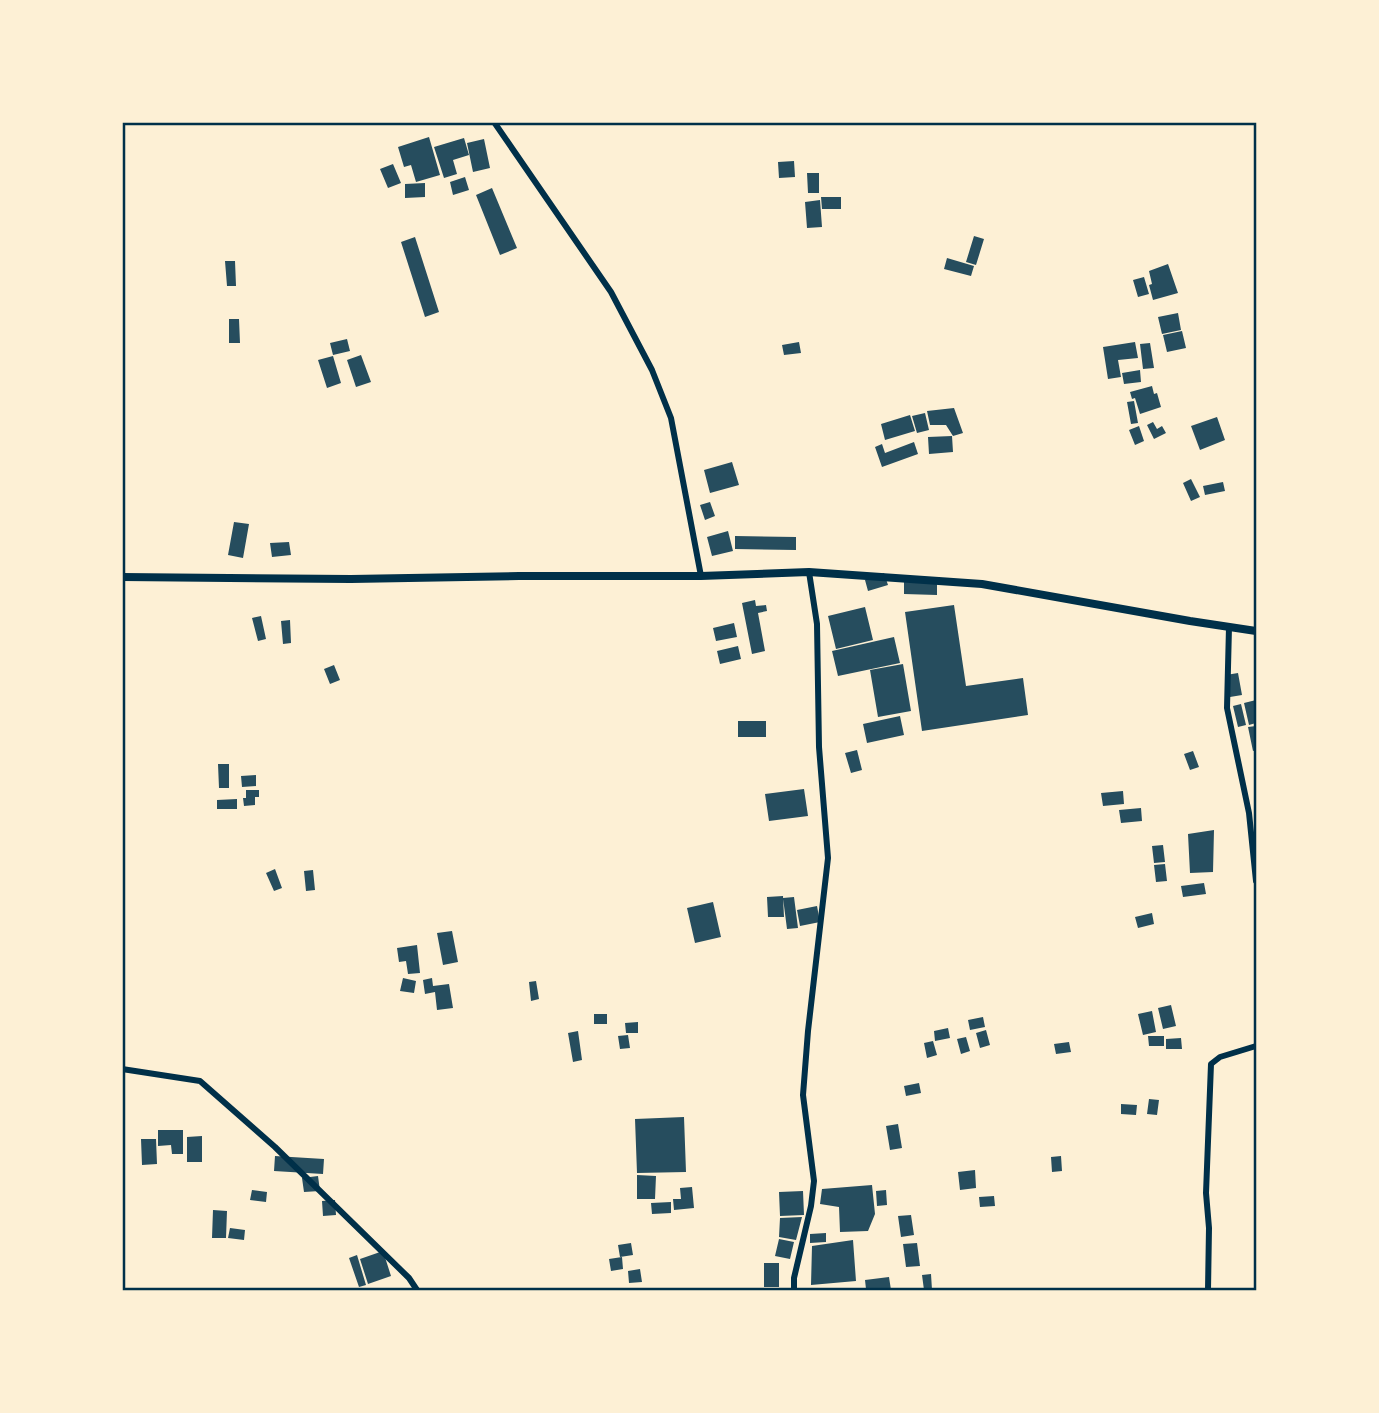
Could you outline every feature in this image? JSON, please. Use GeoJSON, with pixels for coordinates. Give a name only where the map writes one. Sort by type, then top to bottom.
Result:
{"type":"FeatureCollection","features":[{"type":"Feature","properties":{"kind":"street"},"geometry":{"type":"LineString","coordinates":[[494,122],[611,292],[652,370],[671,418],[701,576]]}},
{"type":"Feature","properties":{"kind":"street"},"geometry":{"type":"LineString","coordinates":[[794,1290],[793,1278],[811,1206],[814,1181],[803,1095],[828,858],[819,747],[817,624],[809,572]]}},
{"type":"Feature","properties":{"kind":"street"},"geometry":{"type":"LineString","coordinates":[[122,577],[351,579],[701,576],[809,572],[982,584],[1256,631]]}},
{"type":"Feature","properties":{"kind":"street"},"geometry":{"type":"LineString","coordinates":[[1229,627],[1227,708],[1249,813],[1256,881]]}},
{"type":"Feature","properties":{"kind":"street"},"geometry":{"type":"LineString","coordinates":[[1208,1290],[1209,1228],[1206,1193],[1211,1064],[1220,1057],[1256,1046]]}},
{"type":"Feature","properties":{"kind":"street"},"geometry":{"type":"LineString","coordinates":[[122,1069],[200,1081],[284,1156],[409,1278],[417,1290]]}},
{"type":"Feature","properties":{"kind":"building"},"geometry":{"type":"Polygon","coordinates":[[[429,137],[440,175],[416,182],[411,165],[404,167],[398,147],[429,137]]]}},
{"type":"Feature","properties":{"kind":"building"},"geometry":{"type":"Polygon","coordinates":[[[464,138],[469,155],[453,160],[457,174],[444,178],[434,147],[464,138]]]}},
{"type":"Feature","properties":{"kind":"building"},"geometry":{"type":"Polygon","coordinates":[[[484,139],[490,168],[473,172],[467,143],[484,139]]]}},
{"type":"Feature","properties":{"kind":"building"},"geometry":{"type":"Polygon","coordinates":[[[794,161],[795,177],[779,178],[778,162],[794,161]]]}},
{"type":"Feature","properties":{"kind":"building"},"geometry":{"type":"Polygon","coordinates":[[[393,164],[401,183],[388,188],[380,169],[393,164]]]}},
{"type":"Feature","properties":{"kind":"building"},"geometry":{"type":"Polygon","coordinates":[[[807,173],[819,173],[819,193],[808,193],[807,173]]]}},
{"type":"Feature","properties":{"kind":"building"},"geometry":{"type":"Polygon","coordinates":[[[465,177],[469,190],[453,195],[450,182],[465,177]]]}},
{"type":"Feature","properties":{"kind":"building"},"geometry":{"type":"Polygon","coordinates":[[[425,183],[425,197],[405,198],[405,184],[425,183]]]}},
{"type":"Feature","properties":{"kind":"building"},"geometry":{"type":"Polygon","coordinates":[[[492,188],[517,248],[500,255],[476,195],[492,188]]]}},
{"type":"Feature","properties":{"kind":"building"},"geometry":{"type":"Polygon","coordinates":[[[821,197],[841,197],[841,209],[822,209],[821,197]]]}},
{"type":"Feature","properties":{"kind":"building"},"geometry":{"type":"Polygon","coordinates":[[[820,200],[822,227],[807,228],[805,202],[820,200]]]}},
{"type":"Feature","properties":{"kind":"building"},"geometry":{"type":"Polygon","coordinates":[[[974,236],[984,239],[976,265],[966,262],[974,236]]]}},
{"type":"Feature","properties":{"kind":"building"},"geometry":{"type":"Polygon","coordinates":[[[415,237],[439,312],[425,317],[401,242],[415,237]]]}},
{"type":"Feature","properties":{"kind":"building"},"geometry":{"type":"Polygon","coordinates":[[[947,258],[974,266],[971,276],[944,269],[947,258]]]}},
{"type":"Feature","properties":{"kind":"building"},"geometry":{"type":"Polygon","coordinates":[[[225,261],[235,261],[236,286],[227,286],[225,261]]]}},
{"type":"Feature","properties":{"kind":"building"},"geometry":{"type":"Polygon","coordinates":[[[1168,264],[1178,293],[1153,300],[1149,271],[1168,264]]]}},
{"type":"Feature","properties":{"kind":"building"},"geometry":{"type":"Polygon","coordinates":[[[1144,277],[1149,294],[1138,297],[1133,280],[1144,277]]]}},
{"type":"Feature","properties":{"kind":"building"},"geometry":{"type":"Polygon","coordinates":[[[1178,313],[1181,330],[1162,334],[1158,317],[1178,313]]]}},
{"type":"Feature","properties":{"kind":"building"},"geometry":{"type":"Polygon","coordinates":[[[229,319],[239,319],[240,343],[229,343],[229,319]]]}},
{"type":"Feature","properties":{"kind":"building"},"geometry":{"type":"Polygon","coordinates":[[[1182,331],[1186,348],[1167,352],[1163,335],[1182,331]]]}},
{"type":"Feature","properties":{"kind":"building"},"geometry":{"type":"Polygon","coordinates":[[[347,339],[350,351],[333,355],[330,343],[347,339]]]}},
{"type":"Feature","properties":{"kind":"building"},"geometry":{"type":"Polygon","coordinates":[[[799,342],[801,353],[784,355],[782,345],[799,342]]]}},
{"type":"Feature","properties":{"kind":"building"},"geometry":{"type":"Polygon","coordinates":[[[1135,342],[1138,358],[1118,360],[1121,377],[1108,379],[1103,347],[1135,342]]]}},
{"type":"Feature","properties":{"kind":"building"},"geometry":{"type":"Polygon","coordinates":[[[1150,343],[1154,368],[1143,369],[1140,344],[1150,343]]]}},
{"type":"Feature","properties":{"kind":"building"},"geometry":{"type":"Polygon","coordinates":[[[361,355],[371,382],[356,387],[347,360],[361,355]]]}},
{"type":"Feature","properties":{"kind":"building"},"geometry":{"type":"Polygon","coordinates":[[[333,356],[341,383],[327,388],[318,360],[333,356]]]}},
{"type":"Feature","properties":{"kind":"building"},"geometry":{"type":"Polygon","coordinates":[[[1140,370],[1141,382],[1124,384],[1122,373],[1140,370]]]}},
{"type":"Feature","properties":{"kind":"building"},"geometry":{"type":"Polygon","coordinates":[[[1152,386],[1161,407],[1140,414],[1130,392],[1152,386]]]}},
{"type":"Feature","properties":{"kind":"building"},"geometry":{"type":"Polygon","coordinates":[[[1134,401],[1138,423],[1131,424],[1127,402],[1134,401]]]}},
{"type":"Feature","properties":{"kind":"building"},"geometry":{"type":"Polygon","coordinates":[[[954,408],[963,433],[953,436],[946,425],[930,425],[927,411],[954,408]]]}},
{"type":"Feature","properties":{"kind":"building"},"geometry":{"type":"Polygon","coordinates":[[[925,413],[929,430],[917,433],[912,416],[925,413]]]}},
{"type":"Feature","properties":{"kind":"building"},"geometry":{"type":"Polygon","coordinates":[[[910,415],[915,431],[885,440],[881,424],[910,415]]]}},
{"type":"Feature","properties":{"kind":"building"},"geometry":{"type":"Polygon","coordinates":[[[1217,417],[1225,440],[1200,450],[1191,426],[1217,417]]]}},
{"type":"Feature","properties":{"kind":"building"},"geometry":{"type":"Polygon","coordinates":[[[1153,422],[1157,429],[1162,426],[1166,433],[1154,439],[1147,425],[1153,422]]]}},
{"type":"Feature","properties":{"kind":"building"},"geometry":{"type":"Polygon","coordinates":[[[1139,426],[1144,441],[1135,445],[1129,430],[1139,426]]]}},
{"type":"Feature","properties":{"kind":"building"},"geometry":{"type":"Polygon","coordinates":[[[952,436],[953,452],[929,454],[928,437],[952,436]]]}},
{"type":"Feature","properties":{"kind":"building"},"geometry":{"type":"Polygon","coordinates":[[[914,442],[918,454],[882,467],[875,447],[882,444],[885,453],[914,442]]]}},
{"type":"Feature","properties":{"kind":"building"},"geometry":{"type":"Polygon","coordinates":[[[732,462],[739,485],[710,493],[704,470],[732,462]]]}},
{"type":"Feature","properties":{"kind":"building"},"geometry":{"type":"Polygon","coordinates":[[[1191,479],[1200,497],[1191,501],[1183,483],[1191,479]]]}},
{"type":"Feature","properties":{"kind":"building"},"geometry":{"type":"Polygon","coordinates":[[[1223,482],[1225,491],[1205,495],[1203,486],[1223,482]]]}},
{"type":"Feature","properties":{"kind":"building"},"geometry":{"type":"Polygon","coordinates":[[[710,502],[715,516],[705,520],[700,505],[710,502]]]}},
{"type":"Feature","properties":{"kind":"building"},"geometry":{"type":"Polygon","coordinates":[[[234,522],[249,524],[243,558],[228,555],[234,522]]]}},
{"type":"Feature","properties":{"kind":"building"},"geometry":{"type":"Polygon","coordinates":[[[728,531],[733,551],[712,556],[707,537],[728,531]]]}},
{"type":"Feature","properties":{"kind":"building"},"geometry":{"type":"Polygon","coordinates":[[[735,536],[796,537],[796,550],[735,549],[735,536]]]}},
{"type":"Feature","properties":{"kind":"building"},"geometry":{"type":"Polygon","coordinates":[[[289,542],[291,555],[272,557],[270,543],[289,542]]]}},
{"type":"Feature","properties":{"kind":"building"},"geometry":{"type":"Polygon","coordinates":[[[884,573],[888,585],[868,591],[865,580],[884,573]]]}},
{"type":"Feature","properties":{"kind":"building"},"geometry":{"type":"Polygon","coordinates":[[[904,582],[937,583],[937,595],[904,594],[904,582]]]}},
{"type":"Feature","properties":{"kind":"building"},"geometry":{"type":"Polygon","coordinates":[[[755,600],[756,606],[766,605],[767,611],[758,613],[765,651],[752,654],[742,603],[755,600]]]}},
{"type":"Feature","properties":{"kind":"building"},"geometry":{"type":"Polygon","coordinates":[[[954,605],[966,686],[1023,678],[1028,715],[922,731],[905,612],[954,605]]]}},
{"type":"Feature","properties":{"kind":"building"},"geometry":{"type":"Polygon","coordinates":[[[865,607],[873,640],[836,649],[828,616],[865,607]]]}},
{"type":"Feature","properties":{"kind":"building"},"geometry":{"type":"Polygon","coordinates":[[[261,616],[266,639],[258,641],[252,618],[261,616]]]}},
{"type":"Feature","properties":{"kind":"building"},"geometry":{"type":"Polygon","coordinates":[[[290,620],[291,643],[283,644],[281,621],[290,620]]]}},
{"type":"Feature","properties":{"kind":"building"},"geometry":{"type":"Polygon","coordinates":[[[734,623],[737,637],[716,641],[713,628],[734,623]]]}},
{"type":"Feature","properties":{"kind":"building"},"geometry":{"type":"Polygon","coordinates":[[[894,637],[900,663],[838,676],[832,651],[894,637]]]}},
{"type":"Feature","properties":{"kind":"building"},"geometry":{"type":"Polygon","coordinates":[[[738,646],[741,659],[720,664],[717,651],[738,646]]]}},
{"type":"Feature","properties":{"kind":"building"},"geometry":{"type":"Polygon","coordinates":[[[903,664],[911,711],[878,717],[870,670],[903,664]]]}},
{"type":"Feature","properties":{"kind":"building"},"geometry":{"type":"Polygon","coordinates":[[[334,665],[340,680],[330,684],[324,669],[334,665]]]}},
{"type":"Feature","properties":{"kind":"building"},"geometry":{"type":"Polygon","coordinates":[[[1238,673],[1242,695],[1230,697],[1226,675],[1238,673]]]}},
{"type":"Feature","properties":{"kind":"building"},"geometry":{"type":"Polygon","coordinates":[[[1256,700],[1256,723],[1249,725],[1244,703],[1256,700]]]}},
{"type":"Feature","properties":{"kind":"building"},"geometry":{"type":"Polygon","coordinates":[[[1241,704],[1246,725],[1238,727],[1233,706],[1241,704]]]}},
{"type":"Feature","properties":{"kind":"building"},"geometry":{"type":"Polygon","coordinates":[[[900,716],[904,735],[867,743],[863,724],[900,716]]]}},
{"type":"Feature","properties":{"kind":"building"},"geometry":{"type":"Polygon","coordinates":[[[738,721],[766,721],[766,737],[738,737],[738,721]]]}},
{"type":"Feature","properties":{"kind":"building"},"geometry":{"type":"Polygon","coordinates":[[[1256,726],[1256,750],[1253,751],[1248,727],[1256,726]]]}},
{"type":"Feature","properties":{"kind":"building"},"geometry":{"type":"Polygon","coordinates":[[[857,750],[862,770],[851,773],[845,753],[857,750]]]}},
{"type":"Feature","properties":{"kind":"building"},"geometry":{"type":"Polygon","coordinates":[[[1193,751],[1199,767],[1190,770],[1184,754],[1193,751]]]}},
{"type":"Feature","properties":{"kind":"building"},"geometry":{"type":"Polygon","coordinates":[[[218,764],[229,764],[229,788],[219,788],[218,764]]]}},
{"type":"Feature","properties":{"kind":"building"},"geometry":{"type":"Polygon","coordinates":[[[256,775],[256,786],[242,787],[241,776],[256,775]]]}},
{"type":"Feature","properties":{"kind":"building"},"geometry":{"type":"Polygon","coordinates":[[[804,789],[808,816],[769,821],[765,794],[804,789]]]}},
{"type":"Feature","properties":{"kind":"building"},"geometry":{"type":"Polygon","coordinates":[[[246,790],[259,790],[255,805],[244,806],[246,790]]]}},
{"type":"Feature","properties":{"kind":"building"},"geometry":{"type":"Polygon","coordinates":[[[1123,791],[1124,804],[1103,806],[1101,793],[1123,791]]]}},
{"type":"Feature","properties":{"kind":"building"},"geometry":{"type":"Polygon","coordinates":[[[237,799],[237,809],[217,809],[217,800],[237,799]]]}},
{"type":"Feature","properties":{"kind":"building"},"geometry":{"type":"Polygon","coordinates":[[[1141,808],[1142,821],[1121,823],[1119,810],[1141,808]]]}},
{"type":"Feature","properties":{"kind":"building"},"geometry":{"type":"Polygon","coordinates":[[[1214,830],[1213,872],[1190,873],[1188,834],[1214,830]]]}},
{"type":"Feature","properties":{"kind":"building"},"geometry":{"type":"Polygon","coordinates":[[[1163,845],[1165,862],[1154,863],[1152,846],[1163,845]]]}},
{"type":"Feature","properties":{"kind":"building"},"geometry":{"type":"Polygon","coordinates":[[[1165,864],[1167,881],[1156,882],[1154,865],[1165,864]]]}},
{"type":"Feature","properties":{"kind":"building"},"geometry":{"type":"Polygon","coordinates":[[[275,869],[282,888],[274,891],[266,873],[275,869]]]}},
{"type":"Feature","properties":{"kind":"building"},"geometry":{"type":"Polygon","coordinates":[[[313,870],[315,890],[306,891],[304,871],[313,870]]]}},
{"type":"Feature","properties":{"kind":"building"},"geometry":{"type":"Polygon","coordinates":[[[1204,883],[1206,894],[1183,897],[1181,886],[1204,883]]]}},
{"type":"Feature","properties":{"kind":"building"},"geometry":{"type":"Polygon","coordinates":[[[783,896],[784,917],[768,917],[767,897],[783,896]]]}},
{"type":"Feature","properties":{"kind":"building"},"geometry":{"type":"Polygon","coordinates":[[[794,897],[798,928],[787,929],[783,898],[794,897]]]}},
{"type":"Feature","properties":{"kind":"building"},"geometry":{"type":"Polygon","coordinates":[[[713,902],[721,937],[695,943],[687,908],[713,902]]]}},
{"type":"Feature","properties":{"kind":"building"},"geometry":{"type":"Polygon","coordinates":[[[817,906],[820,922],[800,926],[797,910],[817,906]]]}},
{"type":"Feature","properties":{"kind":"building"},"geometry":{"type":"Polygon","coordinates":[[[1152,913],[1154,924],[1138,928],[1135,917],[1152,913]]]}},
{"type":"Feature","properties":{"kind":"building"},"geometry":{"type":"Polygon","coordinates":[[[452,931],[458,962],[443,965],[437,933],[452,931]]]}},
{"type":"Feature","properties":{"kind":"building"},"geometry":{"type":"Polygon","coordinates":[[[417,945],[420,973],[408,974],[406,961],[399,962],[397,948],[417,945]]]}},
{"type":"Feature","properties":{"kind":"building"},"geometry":{"type":"Polygon","coordinates":[[[403,978],[416,981],[414,993],[400,991],[403,978]]]}},
{"type":"Feature","properties":{"kind":"building"},"geometry":{"type":"Polygon","coordinates":[[[432,978],[433,986],[449,984],[453,1008],[437,1010],[435,992],[425,994],[423,980],[432,978]]]}},
{"type":"Feature","properties":{"kind":"building"},"geometry":{"type":"Polygon","coordinates":[[[536,981],[539,999],[531,1001],[529,982],[536,981]]]}},
{"type":"Feature","properties":{"kind":"building"},"geometry":{"type":"Polygon","coordinates":[[[1171,1005],[1176,1026],[1163,1029],[1158,1008],[1171,1005]]]}},
{"type":"Feature","properties":{"kind":"building"},"geometry":{"type":"Polygon","coordinates":[[[1152,1011],[1156,1032],[1143,1035],[1138,1014],[1152,1011]]]}},
{"type":"Feature","properties":{"kind":"building"},"geometry":{"type":"Polygon","coordinates":[[[594,1014],[607,1014],[607,1024],[594,1024],[594,1014]]]}},
{"type":"Feature","properties":{"kind":"building"},"geometry":{"type":"Polygon","coordinates":[[[983,1017],[985,1027],[970,1030],[968,1020],[983,1017]]]}},
{"type":"Feature","properties":{"kind":"building"},"geometry":{"type":"Polygon","coordinates":[[[638,1022],[638,1033],[626,1033],[625,1023],[638,1022]]]}},
{"type":"Feature","properties":{"kind":"building"},"geometry":{"type":"Polygon","coordinates":[[[948,1028],[950,1038],[935,1041],[934,1031],[948,1028]]]}},
{"type":"Feature","properties":{"kind":"building"},"geometry":{"type":"Polygon","coordinates":[[[986,1030],[990,1045],[980,1048],[976,1033],[986,1030]]]}},
{"type":"Feature","properties":{"kind":"building"},"geometry":{"type":"Polygon","coordinates":[[[578,1031],[582,1060],[573,1062],[568,1033],[578,1031]]]}},
{"type":"Feature","properties":{"kind":"building"},"geometry":{"type":"Polygon","coordinates":[[[628,1035],[630,1048],[620,1049],[618,1036],[628,1035]]]}},
{"type":"Feature","properties":{"kind":"building"},"geometry":{"type":"Polygon","coordinates":[[[1148,1036],[1164,1036],[1164,1046],[1149,1046],[1148,1036]]]}},
{"type":"Feature","properties":{"kind":"building"},"geometry":{"type":"Polygon","coordinates":[[[966,1037],[970,1051],[961,1054],[957,1039],[966,1037]]]}},
{"type":"Feature","properties":{"kind":"building"},"geometry":{"type":"Polygon","coordinates":[[[1181,1038],[1182,1049],[1166,1049],[1166,1039],[1181,1038]]]}},
{"type":"Feature","properties":{"kind":"building"},"geometry":{"type":"Polygon","coordinates":[[[933,1041],[937,1055],[927,1058],[924,1043],[933,1041]]]}},
{"type":"Feature","properties":{"kind":"building"},"geometry":{"type":"Polygon","coordinates":[[[1069,1042],[1071,1052],[1056,1054],[1054,1044],[1069,1042]]]}},
{"type":"Feature","properties":{"kind":"building"},"geometry":{"type":"Polygon","coordinates":[[[919,1083],[921,1093],[906,1096],[904,1086],[919,1083]]]}},
{"type":"Feature","properties":{"kind":"building"},"geometry":{"type":"Polygon","coordinates":[[[1149,1099],[1159,1100],[1157,1115],[1147,1114],[1149,1099]]]}},
{"type":"Feature","properties":{"kind":"building"},"geometry":{"type":"Polygon","coordinates":[[[1121,1104],[1137,1105],[1136,1115],[1121,1114],[1121,1104]]]}},
{"type":"Feature","properties":{"kind":"building"},"geometry":{"type":"Polygon","coordinates":[[[684,1117],[686,1172],[637,1173],[635,1119],[684,1117]]]}},
{"type":"Feature","properties":{"kind":"building"},"geometry":{"type":"Polygon","coordinates":[[[898,1124],[902,1148],[890,1150],[886,1126],[898,1124]]]}},
{"type":"Feature","properties":{"kind":"building"},"geometry":{"type":"Polygon","coordinates":[[[158,1130],[183,1130],[183,1154],[172,1154],[171,1145],[158,1146],[158,1130]]]}},
{"type":"Feature","properties":{"kind":"building"},"geometry":{"type":"Polygon","coordinates":[[[202,1136],[202,1162],[187,1162],[187,1137],[202,1136]]]}},
{"type":"Feature","properties":{"kind":"building"},"geometry":{"type":"Polygon","coordinates":[[[141,1139],[156,1139],[157,1164],[142,1165],[141,1139]]]}},
{"type":"Feature","properties":{"kind":"building"},"geometry":{"type":"Polygon","coordinates":[[[275,1156],[324,1159],[323,1174],[274,1171],[275,1156]]]}},
{"type":"Feature","properties":{"kind":"building"},"geometry":{"type":"Polygon","coordinates":[[[1061,1156],[1062,1171],[1052,1172],[1051,1157],[1061,1156]]]}},
{"type":"Feature","properties":{"kind":"building"},"geometry":{"type":"Polygon","coordinates":[[[975,1170],[976,1188],[960,1190],[958,1172],[975,1170]]]}},
{"type":"Feature","properties":{"kind":"building"},"geometry":{"type":"Polygon","coordinates":[[[637,1175],[656,1176],[655,1199],[637,1199],[637,1175]]]}},
{"type":"Feature","properties":{"kind":"building"},"geometry":{"type":"Polygon","coordinates":[[[318,1176],[320,1191],[304,1192],[302,1178],[318,1176]]]}},
{"type":"Feature","properties":{"kind":"building"},"geometry":{"type":"Polygon","coordinates":[[[872,1185],[875,1214],[868,1231],[840,1232],[839,1207],[820,1204],[822,1189],[872,1185]]]}},
{"type":"Feature","properties":{"kind":"building"},"geometry":{"type":"Polygon","coordinates":[[[692,1187],[694,1208],[674,1210],[673,1199],[681,1199],[680,1188],[692,1187]]]}},
{"type":"Feature","properties":{"kind":"building"},"geometry":{"type":"Polygon","coordinates":[[[252,1190],[267,1192],[266,1202],[250,1200],[252,1190]]]}},
{"type":"Feature","properties":{"kind":"building"},"geometry":{"type":"Polygon","coordinates":[[[886,1190],[887,1205],[877,1206],[876,1191],[886,1190]]]}},
{"type":"Feature","properties":{"kind":"building"},"geometry":{"type":"Polygon","coordinates":[[[803,1191],[804,1215],[780,1216],[779,1192],[803,1191]]]}},
{"type":"Feature","properties":{"kind":"building"},"geometry":{"type":"Polygon","coordinates":[[[994,1196],[995,1206],[980,1207],[979,1197],[994,1196]]]}},
{"type":"Feature","properties":{"kind":"building"},"geometry":{"type":"Polygon","coordinates":[[[335,1200],[336,1215],[323,1216],[322,1201],[335,1200]]]}},
{"type":"Feature","properties":{"kind":"building"},"geometry":{"type":"Polygon","coordinates":[[[671,1202],[671,1213],[652,1214],[651,1203],[671,1202]]]}},
{"type":"Feature","properties":{"kind":"building"},"geometry":{"type":"Polygon","coordinates":[[[213,1210],[227,1211],[226,1238],[212,1238],[213,1210]]]}},
{"type":"Feature","properties":{"kind":"building"},"geometry":{"type":"Polygon","coordinates":[[[911,1215],[914,1235],[901,1237],[898,1216],[911,1215]]]}},
{"type":"Feature","properties":{"kind":"building"},"geometry":{"type":"Polygon","coordinates":[[[802,1217],[796,1240],[779,1237],[780,1218],[802,1217]]]}},
{"type":"Feature","properties":{"kind":"building"},"geometry":{"type":"Polygon","coordinates":[[[230,1228],[245,1230],[244,1240],[228,1238],[230,1228]]]}},
{"type":"Feature","properties":{"kind":"building"},"geometry":{"type":"Polygon","coordinates":[[[826,1233],[826,1242],[810,1243],[810,1234],[826,1233]]]}},
{"type":"Feature","properties":{"kind":"building"},"geometry":{"type":"Polygon","coordinates":[[[779,1239],[794,1242],[790,1259],[775,1256],[779,1239]]]}},
{"type":"Feature","properties":{"kind":"building"},"geometry":{"type":"Polygon","coordinates":[[[853,1240],[856,1281],[811,1285],[812,1246],[853,1240]]]}},
{"type":"Feature","properties":{"kind":"building"},"geometry":{"type":"Polygon","coordinates":[[[631,1243],[633,1255],[620,1257],[618,1245],[631,1243]]]}},
{"type":"Feature","properties":{"kind":"building"},"geometry":{"type":"Polygon","coordinates":[[[917,1243],[920,1266],[906,1267],[903,1244],[917,1243]]]}},
{"type":"Feature","properties":{"kind":"building"},"geometry":{"type":"Polygon","coordinates":[[[383,1251],[391,1276],[368,1284],[360,1259],[383,1251]]]}},
{"type":"Feature","properties":{"kind":"building"},"geometry":{"type":"Polygon","coordinates":[[[357,1255],[366,1285],[359,1287],[349,1258],[357,1255]]]}},
{"type":"Feature","properties":{"kind":"building"},"geometry":{"type":"Polygon","coordinates":[[[622,1257],[623,1269],[611,1271],[609,1259],[622,1257]]]}},
{"type":"Feature","properties":{"kind":"building"},"geometry":{"type":"Polygon","coordinates":[[[764,1263],[779,1263],[779,1287],[764,1287],[764,1263]]]}},
{"type":"Feature","properties":{"kind":"building"},"geometry":{"type":"Polygon","coordinates":[[[640,1269],[642,1282],[629,1283],[628,1271],[640,1269]]]}},
{"type":"Feature","properties":{"kind":"building"},"geometry":{"type":"Polygon","coordinates":[[[931,1274],[932,1290],[924,1290],[922,1275],[931,1274]]]}},
{"type":"Feature","properties":{"kind":"building"},"geometry":{"type":"Polygon","coordinates":[[[889,1277],[891,1290],[866,1289],[865,1280],[889,1277]]]}}]}
